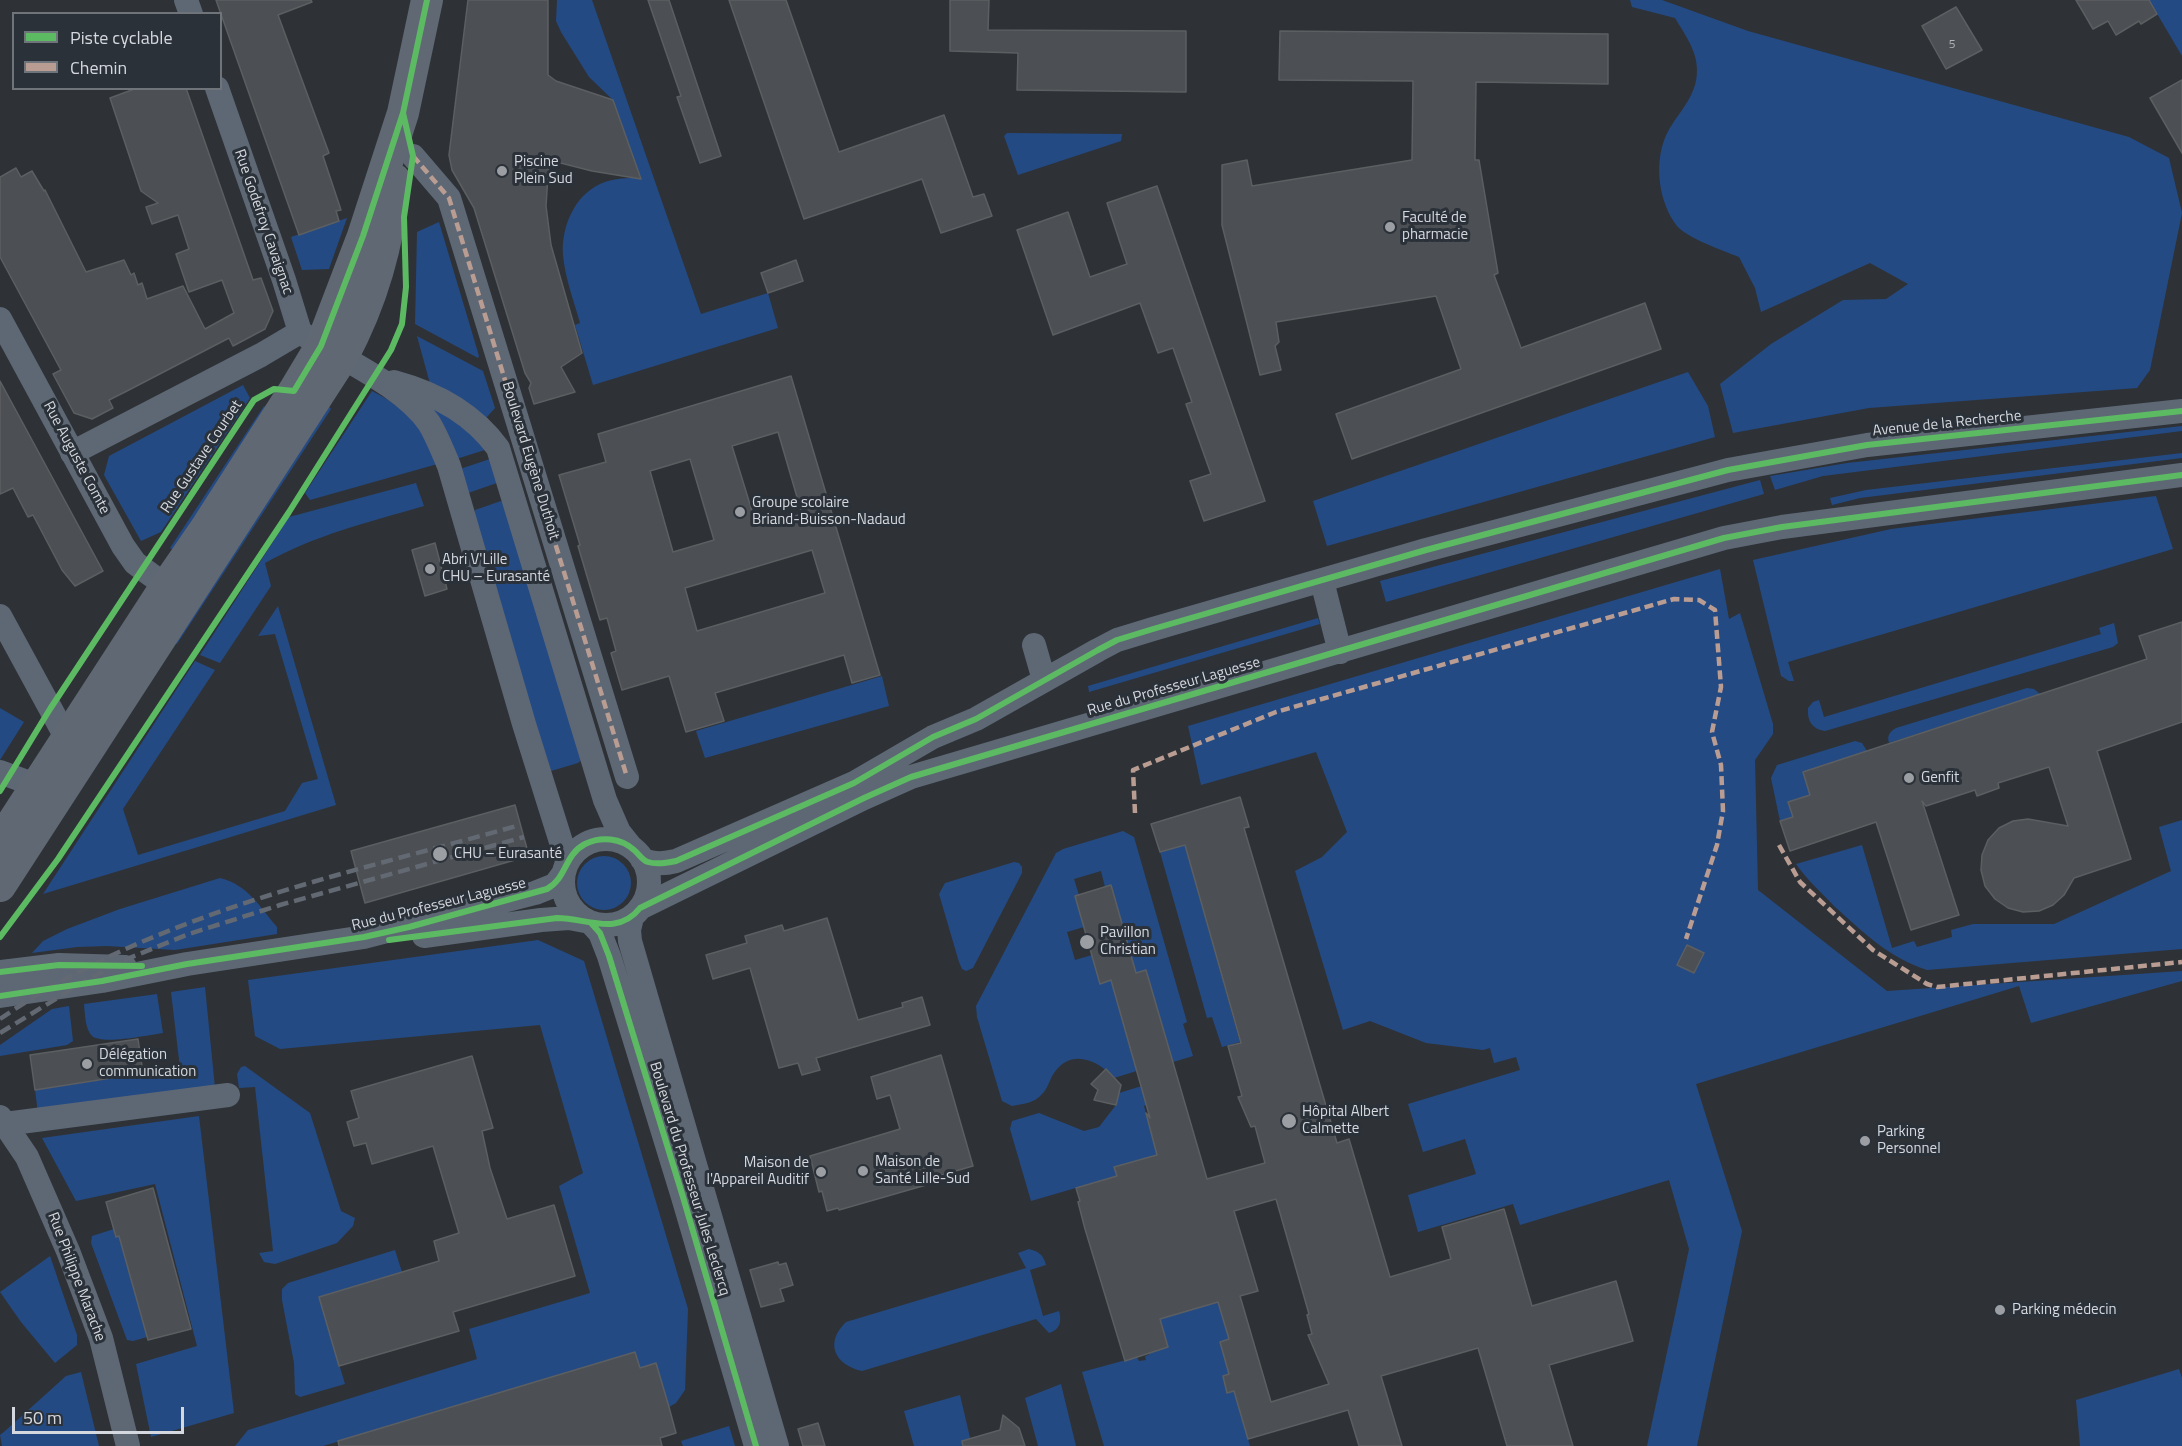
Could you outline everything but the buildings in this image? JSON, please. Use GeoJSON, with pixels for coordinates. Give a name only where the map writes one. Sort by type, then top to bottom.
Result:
{"type":"FeatureCollection","features":[{"type":"Feature","properties":{"kind":"main road"},"geometry":{"type":"LineString","coordinates":[[0,886],[321,346],[363,237],[403,113],[427,0]]}},
{"type":"Feature","properties":{"kind":"main road"},"geometry":{"type":"LineString","coordinates":[[0,842],[321,346]]}},
{"type":"Feature","properties":{"kind":"street","name":"Rue Godefroy Cavaignac"},"geometry":{"type":"LineString","coordinates":[[218,90],[284,280],[321,346]]}},
{"type":"Feature","properties":{"kind":"street","name":"Boulevard Eugène Duthoit"},"geometry":{"type":"LineString","coordinates":[[413,156],[449,198],[627,777]]}},
{"type":"Feature","properties":{"kind":"street","name":"Rue Auguste Comte"},"geometry":{"type":"LineString","coordinates":[[0,319],[130,557],[166,586]]}},
{"type":"Feature","properties":{"kind":"street","name":"Boulevard Eugène Duthoit"},"geometry":{"type":"LineString","coordinates":[[321,346],[375,377],[418,410],[429,423],[449,466],[565,868]]}},
{"type":"Feature","properties":{"kind":"street"},"geometry":{"type":"LineString","coordinates":[[72,453],[268,351],[321,346]]}},
{"type":"Feature","properties":{"kind":"street","name":"Boulevard Eugène Duthoit"},"geometry":{"type":"LineString","coordinates":[[375,377],[407,386],[453,407],[473,419],[498,448],[604,800],[619,832],[636,853]]}},
{"type":"Feature","properties":{"kind":"street","name":"Avenue de la Recherche"},"geometry":{"type":"LineString","coordinates":[[1322,581],[1426,550],[1716,473],[1802,455],[1867,445],[2182,411]]}},
{"type":"Feature","properties":{"kind":"street","name":"Rue du Professeur Laguesse"},"geometry":{"type":"LineString","coordinates":[[636,913],[864,798],[911,777],[1733,537],[1782,526],[2182,475]]}},
{"type":"Feature","properties":{"kind":"street"},"geometry":{"type":"LineString","coordinates":[[636,853],[648,875],[649,887],[646,898],[636,913],[621,923],[609,926],[588,922],[575,913],[568,904],[562,886],[565,868],[578,848],[593,841],[615,840],[636,853],[648,862],[660,864],[676,861],[854,783],[933,737],[976,719],[1118,640],[1322,581],[1340,652]]}},
{"type":"Feature","properties":{"kind":"street"},"geometry":{"type":"LineString","coordinates":[[0,616],[67,739]]}},
{"type":"Feature","properties":{"kind":"street"},"geometry":{"type":"LineString","coordinates":[[1034,645],[1044,680]]}},
{"type":"Feature","properties":{"kind":"street"},"geometry":{"type":"LineString","coordinates":[[0,772],[38,786]]}},
{"type":"Feature","properties":{"kind":"street","name":"Rue du Professeur Laguesse"},"geometry":{"type":"LineString","coordinates":[[0,996],[102,981],[187,964],[314,946],[409,927],[535,893],[555,885],[565,868]]}},
{"type":"Feature","properties":{"kind":"street","name":"Boulevard du Professeur Jules Leclercq"},"geometry":{"type":"LineString","coordinates":[[636,913],[629,930],[630,941],[777,1446]]}},
{"type":"Feature","properties":{"kind":"street","name":"Rue du Professeur Laguesse"},"geometry":{"type":"LineString","coordinates":[[314,946],[409,938],[541,920],[568,918],[588,922]]}},
{"type":"Feature","properties":{"kind":"street","name":"Boulevard du Professeur Jules Leclercq"},"geometry":{"type":"LineString","coordinates":[[588,922],[600,933],[609,956],[756,1446]]}},
{"type":"Feature","properties":{"kind":"street","name":"Rue du Professeur Laguesse"},"geometry":{"type":"LineString","coordinates":[[0,972],[59,965],[120,967],[187,964]]}},
{"type":"Feature","properties":{"kind":"street"},"geometry":{"type":"LineString","coordinates":[[2,1121],[228,1095]]}},
{"type":"Feature","properties":{"kind":"street","name":"Rue Philippe Marache"},"geometry":{"type":"LineString","coordinates":[[2,1121],[27,1157],[68,1251],[101,1338],[128,1446]]}},
{"type":"Feature","properties":{"kind":"shaded area"},"geometry":{"type":"Polygon","coordinates":[[[557,0],[592,0],[701,314],[768,293],[778,328],[593,385],[575,325],[580,323],[564,264],[564,234],[576,205],[591,189],[610,181],[641,178],[613,100],[589,77],[561,32],[556,21],[557,0]]]}},
{"type":"Feature","properties":{"kind":"shaded area"},"geometry":{"type":"Polygon","coordinates":[[[1630,0],[1662,0],[1748,31],[2129,137],[2169,158],[2182,213],[2150,370],[2137,388],[1869,408],[1733,433],[1720,384],[1771,344],[1843,300],[1886,299],[1908,284],[1870,263],[1761,312],[1755,288],[1739,257],[1706,244],[1682,231],[1666,206],[1659,172],[1662,149],[1668,131],[1694,89],[1697,63],[1692,48],[1675,18],[1632,7],[1630,0]]]}},
{"type":"Feature","properties":{"kind":"shaded area"},"geometry":{"type":"Polygon","coordinates":[[[2149,0],[2182,0],[2182,56],[2149,0]]]}},
{"type":"Feature","properties":{"kind":"shaded area"},"geometry":{"type":"Polygon","coordinates":[[[1007,133],[1122,134],[1121,141],[1018,175],[1004,136],[1007,133]]]}},
{"type":"Feature","properties":{"kind":"shaded area"},"geometry":{"type":"Polygon","coordinates":[[[347,218],[329,269],[302,270],[291,237],[347,218]]]}},
{"type":"Feature","properties":{"kind":"shaded area"},"geometry":{"type":"Polygon","coordinates":[[[439,222],[478,358],[415,324],[417,232],[439,222]]]}},
{"type":"Feature","properties":{"kind":"shaded area"},"geometry":{"type":"Polygon","coordinates":[[[417,336],[483,371],[495,408],[486,418],[432,391],[417,336]]]}},
{"type":"Feature","properties":{"kind":"shaded area"},"geometry":{"type":"Polygon","coordinates":[[[1688,372],[1708,406],[1715,437],[1327,546],[1313,501],[1688,372]]]}},
{"type":"Feature","properties":{"kind":"shaded area"},"geometry":{"type":"Polygon","coordinates":[[[243,385],[250,398],[161,532],[141,541],[104,475],[109,456],[243,385]]]}},
{"type":"Feature","properties":{"kind":"shaded area"},"geometry":{"type":"Polygon","coordinates":[[[372,391],[396,405],[414,421],[441,463],[310,500],[305,493],[372,391]]]}},
{"type":"Feature","properties":{"kind":"shaded area"},"geometry":{"type":"Polygon","coordinates":[[[426,402],[437,406],[488,449],[453,460],[426,402]]]}},
{"type":"Feature","properties":{"kind":"shaded area"},"geometry":{"type":"Polygon","coordinates":[[[327,404],[331,409],[177,644],[172,641],[327,404]]]}},
{"type":"Feature","properties":{"kind":"shaded area"},"geometry":{"type":"Polygon","coordinates":[[[264,406],[269,410],[176,552],[170,548],[264,406]]]}},
{"type":"Feature","properties":{"kind":"shaded area"},"geometry":{"type":"Polygon","coordinates":[[[2182,426],[2182,431],[1823,476],[1775,490],[1770,476],[1847,463],[2182,426]]]}},
{"type":"Feature","properties":{"kind":"shaded area"},"geometry":{"type":"Polygon","coordinates":[[[2182,453],[2182,458],[1860,498],[1832,505],[1830,498],[1866,490],[2182,453]]]}},
{"type":"Feature","properties":{"kind":"shaded area"},"geometry":{"type":"Polygon","coordinates":[[[493,458],[497,483],[468,493],[457,470],[493,458]]]}},
{"type":"Feature","properties":{"kind":"shaded area"},"geometry":{"type":"Polygon","coordinates":[[[1760,480],[1764,494],[1386,602],[1380,581],[1760,480]]]}},
{"type":"Feature","properties":{"kind":"shaded area"},"geometry":{"type":"Polygon","coordinates":[[[416,483],[424,506],[323,537],[265,563],[271,586],[220,663],[200,655],[289,517],[416,483]]]}},
{"type":"Feature","properties":{"kind":"shaded area"},"geometry":{"type":"Polygon","coordinates":[[[2156,496],[2173,549],[1788,662],[1794,681],[1781,676],[1753,560],[1891,529],[2156,496]]]}},
{"type":"Feature","properties":{"kind":"shaded area"},"geometry":{"type":"Polygon","coordinates":[[[501,501],[508,505],[584,758],[578,763],[551,771],[470,520],[475,510],[501,501]]]}},
{"type":"Feature","properties":{"kind":"shaded area"},"geometry":{"type":"Polygon","coordinates":[[[1720,569],[1729,619],[1740,613],[1773,724],[1773,734],[1755,760],[1758,890],[1887,991],[2182,971],[2182,981],[2031,1023],[2019,986],[1696,1084],[1742,1231],[1697,1446],[1647,1446],[1689,1249],[1669,1180],[1520,1225],[1513,1204],[1418,1232],[1408,1195],[1476,1174],[1465,1139],[1423,1152],[1408,1104],[1520,1070],[1516,1057],[1494,1063],[1490,1048],[1483,1050],[1426,1043],[1370,1021],[1343,1030],[1295,871],[1322,857],[1347,832],[1316,752],[1201,785],[1188,726],[1720,569]]]}},
{"type":"Feature","properties":{"kind":"shaded area"},"geometry":{"type":"Polygon","coordinates":[[[278,606],[336,805],[43,894],[195,661],[215,670],[123,809],[138,855],[285,811],[302,783],[318,779],[275,634],[258,636],[278,606]]]}},
{"type":"Feature","properties":{"kind":"shaded area"},"geometry":{"type":"Polygon","coordinates":[[[1318,618],[1320,624],[1089,692],[1088,686],[1318,618]]]}},
{"type":"Feature","properties":{"kind":"shaded area"},"geometry":{"type":"Polygon","coordinates":[[[2114,623],[2118,643],[2113,647],[1825,731],[1814,726],[1808,717],[1808,708],[1813,702],[1819,700],[1824,717],[2101,634],[2099,628],[2114,623]]]}},
{"type":"Feature","properties":{"kind":"shaded area"},"geometry":{"type":"Polygon","coordinates":[[[882,676],[889,706],[705,758],[696,731],[882,676]]]}},
{"type":"Feature","properties":{"kind":"shaded area"},"geometry":{"type":"Polygon","coordinates":[[[2027,688],[2034,689],[2040,694],[1975,715],[1961,745],[1954,722],[1889,743],[1889,734],[1896,728],[2027,688]]]}},
{"type":"Feature","properties":{"kind":"shaded area"},"geometry":{"type":"Polygon","coordinates":[[[0,708],[24,722],[0,760],[0,708]]]}},
{"type":"Feature","properties":{"kind":"shaded area"},"geometry":{"type":"Polygon","coordinates":[[[1855,741],[1862,743],[1867,751],[1803,772],[1810,795],[1788,802],[1793,817],[1780,821],[1771,778],[1777,765],[1855,741]]]}},
{"type":"Feature","properties":{"kind":"shaded area"},"geometry":{"type":"Polygon","coordinates":[[[2182,820],[2182,949],[1927,970],[1901,959],[1866,935],[1809,881],[1796,864],[1862,845],[1892,948],[1914,941],[1917,947],[1952,937],[1951,930],[1973,924],[2054,924],[2171,871],[2159,827],[2182,820]]]}},
{"type":"Feature","properties":{"kind":"shaded area"},"geometry":{"type":"Polygon","coordinates":[[[1123,831],[1134,837],[1187,1022],[1183,1024],[1193,1056],[1173,1062],[1146,970],[1136,973],[1111,885],[1105,887],[1101,871],[1074,879],[1079,895],[1075,896],[1084,927],[1067,932],[1075,960],[1092,955],[1100,983],[1111,980],[1140,1070],[1114,1078],[1100,1066],[1084,1059],[1068,1061],[1054,1073],[1046,1090],[1039,1097],[1028,1103],[1012,1106],[1002,1101],[977,1017],[976,1006],[1056,853],[1123,831]]]}},
{"type":"Feature","properties":{"kind":"shaded area"},"geometry":{"type":"Polygon","coordinates":[[[1185,845],[1240,1042],[1222,1047],[1212,1017],[1207,1018],[1160,852],[1185,845]]]}},
{"type":"Feature","properties":{"kind":"shaded area"},"geometry":{"type":"Polygon","coordinates":[[[604,856],[614,858],[623,864],[629,873],[631,883],[629,893],[623,902],[614,908],[604,910],[594,908],[585,902],[579,893],[577,883],[579,873],[585,864],[594,858],[604,856]]]}},
{"type":"Feature","properties":{"kind":"shaded area"},"geometry":{"type":"Polygon","coordinates":[[[1014,862],[1019,863],[1022,867],[1022,873],[973,968],[966,971],[962,969],[959,962],[939,894],[945,883],[1014,862]]]}},
{"type":"Feature","properties":{"kind":"shaded area"},"geometry":{"type":"Polygon","coordinates":[[[220,878],[246,891],[277,927],[277,934],[175,950],[107,946],[32,953],[43,941],[67,929],[120,909],[220,878]]]}},
{"type":"Feature","properties":{"kind":"shaded area"},"geometry":{"type":"Polygon","coordinates":[[[538,940],[584,961],[688,1309],[685,1390],[676,1403],[669,1407],[656,1364],[640,1368],[635,1352],[323,1446],[235,1446],[248,1430],[477,1359],[469,1329],[590,1293],[559,1186],[583,1173],[540,1025],[280,1049],[255,1036],[248,980],[538,940]]]}},
{"type":"Feature","properties":{"kind":"shaded area"},"geometry":{"type":"Polygon","coordinates":[[[205,987],[215,1088],[38,1113],[35,1090],[180,1068],[171,992],[205,987]]]}},
{"type":"Feature","properties":{"kind":"shaded area"},"geometry":{"type":"Polygon","coordinates":[[[157,994],[163,1033],[106,1040],[98,1039],[90,1033],[84,1004],[157,994]]]}},
{"type":"Feature","properties":{"kind":"shaded area"},"geometry":{"type":"Polygon","coordinates":[[[69,1006],[73,1041],[67,1045],[0,1056],[0,1045],[52,1009],[69,1006]]]}},
{"type":"Feature","properties":{"kind":"shaded area"},"geometry":{"type":"Polygon","coordinates":[[[245,1066],[310,1113],[341,1211],[355,1218],[353,1226],[337,1243],[275,1264],[264,1262],[259,1253],[273,1251],[255,1087],[239,1088],[237,1074],[241,1067],[245,1066]]]}},
{"type":"Feature","properties":{"kind":"shaded area"},"geometry":{"type":"Polygon","coordinates":[[[1145,1085],[1150,1103],[1144,1106],[1148,1121],[1164,1153],[1115,1167],[1117,1176],[1031,1201],[1010,1129],[1012,1121],[1039,1113],[1084,1131],[1099,1127],[1116,1105],[1119,1093],[1145,1085]]]}},
{"type":"Feature","properties":{"kind":"shaded area"},"geometry":{"type":"Polygon","coordinates":[[[199,1116],[234,1413],[151,1437],[136,1364],[197,1346],[155,1184],[76,1201],[42,1138],[199,1116]]]}},
{"type":"Feature","properties":{"kind":"shaded area"},"geometry":{"type":"Polygon","coordinates":[[[114,1229],[115,1236],[119,1236],[147,1337],[133,1341],[127,1340],[91,1243],[92,1236],[114,1229]]]}},
{"type":"Feature","properties":{"kind":"shaded area"},"geometry":{"type":"Polygon","coordinates":[[[1029,1249],[1040,1254],[1046,1265],[1030,1270],[1043,1316],[1059,1311],[1059,1325],[1053,1332],[1049,1333],[1036,1319],[862,1371],[845,1364],[839,1358],[834,1345],[835,1338],[846,1322],[1026,1268],[1018,1253],[1029,1249]]]}},
{"type":"Feature","properties":{"kind":"shaded area"},"geometry":{"type":"Polygon","coordinates":[[[395,1250],[402,1272],[319,1297],[345,1384],[300,1397],[295,1394],[294,1363],[282,1289],[288,1283],[395,1250]]]}},
{"type":"Feature","properties":{"kind":"shaded area"},"geometry":{"type":"Polygon","coordinates":[[[50,1256],[77,1335],[77,1345],[55,1363],[0,1292],[50,1256]]]}},
{"type":"Feature","properties":{"kind":"shaded area"},"geometry":{"type":"Polygon","coordinates":[[[1218,1302],[1229,1339],[1220,1342],[1229,1374],[1223,1376],[1227,1393],[1234,1391],[1250,1446],[1104,1446],[1082,1372],[1137,1357],[1139,1361],[1146,1360],[1145,1356],[1149,1355],[1148,1352],[1168,1346],[1160,1319],[1218,1302]]]}},
{"type":"Feature","properties":{"kind":"shaded area"},"geometry":{"type":"Polygon","coordinates":[[[2179,1369],[2182,1378],[2182,1446],[2080,1446],[2076,1400],[2179,1369]]]}},
{"type":"Feature","properties":{"kind":"shaded area"},"geometry":{"type":"Polygon","coordinates":[[[81,1372],[99,1446],[2,1446],[0,1435],[66,1376],[81,1372]]]}},
{"type":"Feature","properties":{"kind":"shaded area"},"geometry":{"type":"Polygon","coordinates":[[[1061,1384],[1076,1446],[1038,1446],[1025,1398],[1061,1384]]]}},
{"type":"Feature","properties":{"kind":"shaded area"},"geometry":{"type":"Polygon","coordinates":[[[960,1395],[972,1446],[914,1446],[904,1411],[960,1395]]]}},
{"type":"Feature","properties":{"kind":"shaded area"},"geometry":{"type":"Polygon","coordinates":[[[729,1426],[735,1446],[683,1446],[681,1441],[729,1426]]]}},
{"type":"Feature","properties":{"kind":"railway"},"geometry":{"type":"LineString","coordinates":[[0,1019],[59,982],[121,951],[186,924],[318,880],[520,825]]}},
{"type":"Feature","properties":{"kind":"railway"},"geometry":{"type":"LineString","coordinates":[[0,1033],[85,981],[127,959],[189,934],[280,905],[524,837]]}},
{"type":"Feature","properties":{"kind":"marked path"},"geometry":{"type":"LineString","coordinates":[[413,156],[449,198],[627,777]]}},
{"type":"Feature","properties":{"kind":"marked path"},"geometry":{"type":"LineString","coordinates":[[1135,813],[1133,770],[1276,712],[1674,599],[1699,600],[1715,610],[1721,687],[1712,732],[1721,765],[1723,811],[1717,845],[1686,939]]}},
{"type":"Feature","properties":{"kind":"marked path"},"geometry":{"type":"LineString","coordinates":[[1779,845],[1800,882],[1873,950],[1927,984],[1937,987],[2182,962]]}},
{"type":"Feature","properties":{"kind":"cycle path","name":"Rue Gustave Courbet"},"geometry":{"type":"LineString","coordinates":[[0,791],[50,709],[254,400],[274,389],[294,391],[321,346],[363,236],[403,113],[427,0]]}},
{"type":"Feature","properties":{"kind":"cycle path"},"geometry":{"type":"LineString","coordinates":[[0,937],[58,859],[289,512],[391,350],[402,324],[406,287],[404,217],[413,156],[403,113]]}},
{"type":"Feature","properties":{"kind":"cycle path"},"geometry":{"type":"LineString","coordinates":[[0,996],[364,937],[409,927],[547,889],[558,879],[573,854],[591,841],[604,839],[623,843],[648,862],[658,864],[676,861],[854,783],[933,737],[976,719],[1117,640],[1426,550],[1728,470],[1867,445],[2182,411]]}},
{"type":"Feature","properties":{"kind":"cycle path"},"geometry":{"type":"LineString","coordinates":[[389,940],[557,918],[601,924],[622,922],[640,908],[911,777],[1724,538],[1782,527],[2182,475]]}},
{"type":"Feature","properties":{"kind":"cycle path"},"geometry":{"type":"LineString","coordinates":[[591,923],[600,933],[609,956],[756,1446]]}},
{"type":"Feature","properties":{"kind":"cycle path"},"geometry":{"type":"LineString","coordinates":[[0,972],[59,965],[142,966]]}},
{"type":"Feature","properties":{"kind":"place","name":"Piscine Plein Sud"},"geometry":{"type":"Point","coordinates":[502,171]}},
{"type":"Feature","properties":{"kind":"place","name":"Faculté de pharmacie"},"geometry":{"type":"Point","coordinates":[1390,227]}},
{"type":"Feature","properties":{"kind":"place","name":"Groupe scolaire Briand-Buisson-Nadaud"},"geometry":{"type":"Point","coordinates":[740,512]}},
{"type":"Feature","properties":{"kind":"place","name":"Abri V'Lille CHU – Eurasanté"},"geometry":{"type":"Point","coordinates":[430,569]}},
{"type":"Feature","properties":{"kind":"place","name":"Genfit"},"geometry":{"type":"Point","coordinates":[1909,778]}},
{"type":"Feature","properties":{"kind":"place","name":"CHU – Eurasanté"},"geometry":{"type":"Point","coordinates":[440,854]}},
{"type":"Feature","properties":{"kind":"place","name":"Pavillon Christian"},"geometry":{"type":"Point","coordinates":[1087,942]}},
{"type":"Feature","properties":{"kind":"place","name":"Délégation communication"},"geometry":{"type":"Point","coordinates":[87,1064]}},
{"type":"Feature","properties":{"kind":"place","name":"Hôpital Albert Calmette"},"geometry":{"type":"Point","coordinates":[1289,1121]}},
{"type":"Feature","properties":{"kind":"place","name":"Parking Personnel"},"geometry":{"type":"Point","coordinates":[1865,1141]}},
{"type":"Feature","properties":{"kind":"place","name":"Maison de Santé Lille-Sud"},"geometry":{"type":"Point","coordinates":[863,1171]}},
{"type":"Feature","properties":{"kind":"place","name":"Maison de l'Appareil Auditif"},"geometry":{"type":"Point","coordinates":[821,1172]}},
{"type":"Feature","properties":{"kind":"place","name":"Parking médecin"},"geometry":{"type":"Point","coordinates":[2000,1310]}}]}
